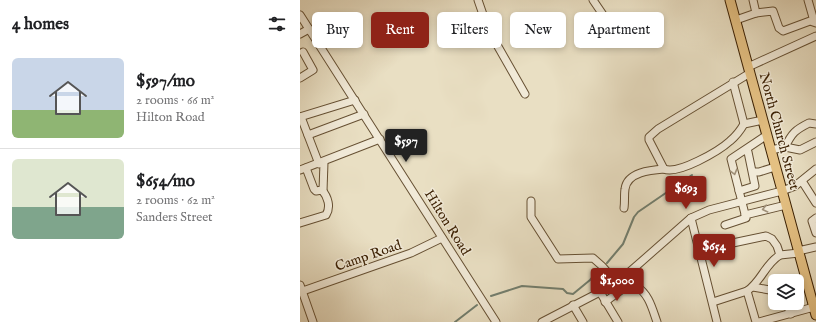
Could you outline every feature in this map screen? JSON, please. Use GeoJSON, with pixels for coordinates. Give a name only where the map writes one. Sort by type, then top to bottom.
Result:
{"type":"FeatureCollection","features":[{"type":"Feature","properties":{"kind":"main road","name":"North Church Street"},"geometry":{"type":"LineString","coordinates":[[730,0],[815,311]]}},
{"type":"Feature","properties":{"kind":"street"},"geometry":{"type":"LineString","coordinates":[[478,0],[488,29],[525,94]]}},
{"type":"Feature","properties":{"kind":"street"},"geometry":{"type":"LineString","coordinates":[[593,0],[601,12]]}},
{"type":"Feature","properties":{"kind":"street"},"geometry":{"type":"LineString","coordinates":[[753,0],[756,13]]}},
{"type":"Feature","properties":{"kind":"street"},"geometry":{"type":"LineString","coordinates":[[736,20],[756,13],[773,11],[779,28],[783,30],[815,22],[808,0]]}},
{"type":"Feature","properties":{"kind":"street","name":"Hilton Road"},"geometry":{"type":"LineString","coordinates":[[300,15],[496,322]]}},
{"type":"Feature","properties":{"kind":"street"},"geometry":{"type":"LineString","coordinates":[[300,34],[309,29]]}},
{"type":"Feature","properties":{"kind":"street"},"geometry":{"type":"LineString","coordinates":[[664,169],[649,140],[649,137],[658,129],[733,82],[749,70],[816,36]]}},
{"type":"Feature","properties":{"kind":"street"},"geometry":{"type":"LineString","coordinates":[[300,78],[313,70],[301,51]]}},
{"type":"Feature","properties":{"kind":"street"},"geometry":{"type":"LineString","coordinates":[[733,82],[744,124]]}},
{"type":"Feature","properties":{"kind":"street"},"geometry":{"type":"LineString","coordinates":[[300,223],[326,215],[328,211],[327,198],[323,192],[321,163],[300,117],[355,100]]}},
{"type":"Feature","properties":{"kind":"street"},"geometry":{"type":"LineString","coordinates":[[308,135],[364,114]]}},
{"type":"Feature","properties":{"kind":"street"},"geometry":{"type":"LineString","coordinates":[[624,208],[625,189],[630,180],[642,173],[664,169],[668,171],[688,166],[728,143],[737,135],[744,124],[763,120]]}},
{"type":"Feature","properties":{"kind":"street"},"geometry":{"type":"LineString","coordinates":[[785,147],[794,131],[809,122],[816,124]]}},
{"type":"Feature","properties":{"kind":"street"},"geometry":{"type":"LineString","coordinates":[[725,225],[746,219],[746,214],[731,160],[746,151],[754,142],[767,135]]}},
{"type":"Feature","properties":{"kind":"street"},"geometry":{"type":"LineString","coordinates":[[323,192],[316,191],[314,189],[303,169],[380,140]]}},
{"type":"Feature","properties":{"kind":"street"},"geometry":{"type":"LineString","coordinates":[[771,150],[785,147],[800,150],[816,142]]}},
{"type":"Feature","properties":{"kind":"street"},"geometry":{"type":"LineString","coordinates":[[746,151],[748,152],[754,172],[759,196]]}},
{"type":"Feature","properties":{"kind":"street"},"geometry":{"type":"LineString","coordinates":[[754,172],[775,167]]}},
{"type":"Feature","properties":{"kind":"street"},"geometry":{"type":"LineString","coordinates":[[542,322],[616,282],[643,262],[677,229],[691,218],[709,210],[782,191],[802,181],[816,169]]}},
{"type":"Feature","properties":{"kind":"street"},"geometry":{"type":"LineString","coordinates":[[802,181],[816,203]]}},
{"type":"Feature","properties":{"kind":"street"},"geometry":{"type":"LineString","coordinates":[[739,192],[753,188],[755,182]]}},
{"type":"Feature","properties":{"kind":"street"},"geometry":{"type":"LineString","coordinates":[[531,201],[531,217],[558,259],[594,258],[616,282]]}},
{"type":"Feature","properties":{"kind":"street"},"geometry":{"type":"LineString","coordinates":[[746,214],[786,205]]}},
{"type":"Feature","properties":{"kind":"street"},"geometry":{"type":"LineString","coordinates":[[691,218],[717,322]]}},
{"type":"Feature","properties":{"kind":"street"},"geometry":{"type":"LineString","coordinates":[[816,218],[812,221],[816,233]]}},
{"type":"Feature","properties":{"kind":"street"},"geometry":{"type":"LineString","coordinates":[[701,255],[719,251],[728,244],[766,236],[772,239],[777,246],[780,255]]}},
{"type":"Feature","properties":{"kind":"street","name":"Camp Road"},"geometry":{"type":"LineString","coordinates":[[301,289],[411,253],[442,238]]}},
{"type":"Feature","properties":{"kind":"street"},"geometry":{"type":"LineString","coordinates":[[750,289],[774,259],[780,255],[816,247]]}},
{"type":"Feature","properties":{"kind":"street"},"geometry":{"type":"LineString","coordinates":[[605,302],[624,288],[636,286],[644,292],[648,298],[657,322]]}},
{"type":"Feature","properties":{"kind":"street"},"geometry":{"type":"LineString","coordinates":[[301,289],[314,322]]}},
{"type":"Feature","properties":{"kind":"street"},"geometry":{"type":"LineString","coordinates":[[713,302],[750,289],[768,290]]}},
{"type":"Feature","properties":{"kind":"street"},"geometry":{"type":"LineString","coordinates":[[750,289],[758,322],[791,314],[815,311]]}},
{"type":"Feature","properties":{"kind":"street"},"geometry":{"type":"LineString","coordinates":[[600,292],[618,322]]}},
{"type":"Feature","properties":{"kind":"street"},"geometry":{"type":"LineString","coordinates":[[574,305],[583,322]]}},
{"type":"Feature","properties":{"kind":"street"},"geometry":{"type":"LineString","coordinates":[[789,310],[791,314]]}},
{"type":"Feature","properties":{"kind":"waterway"},"geometry":{"type":"LineString","coordinates":[[607,263],[623,244],[634,217],[638,212],[692,175]]}},
{"type":"Feature","properties":{"kind":"waterway"},"geometry":{"type":"LineString","coordinates":[[491,296],[522,286],[563,289],[567,293],[573,294],[590,280],[599,270]]}},
{"type":"Feature","properties":{"kind":"waterway"},"geometry":{"type":"LineString","coordinates":[[455,322],[477,305]]}}]}
